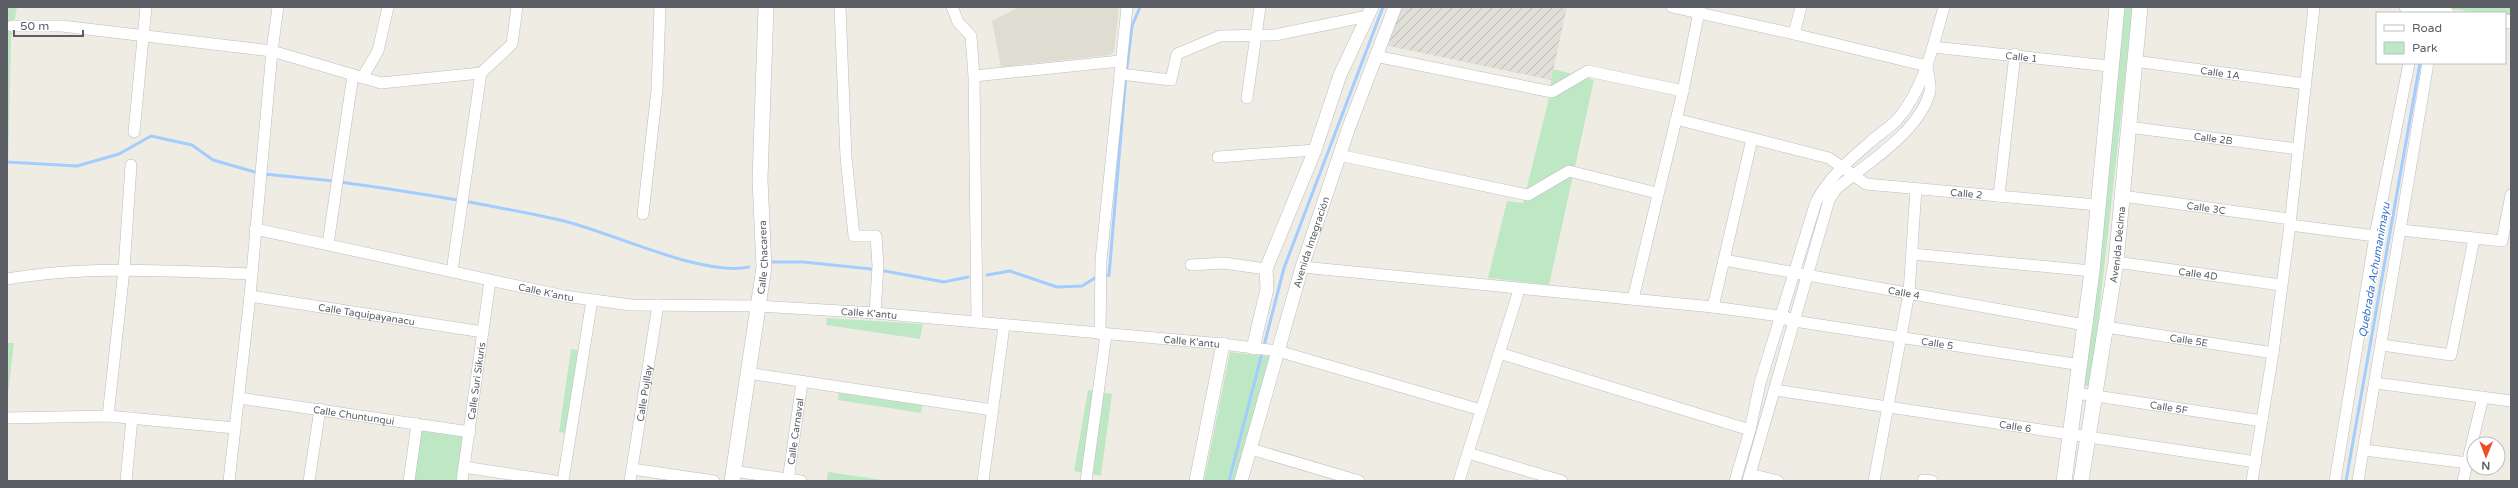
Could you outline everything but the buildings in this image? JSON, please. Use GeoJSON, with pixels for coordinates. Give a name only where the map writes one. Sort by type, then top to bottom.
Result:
{"type":"FeatureCollection","features":[{"type":"Feature","properties":{"kind":"main road","name":"Calle Chacarera"},"geometry":{"type":"LineString","coordinates":[[732,476],[764,267],[760,179],[766,7]]}},
{"type":"Feature","properties":{"kind":"main road"},"geometry":{"type":"LineString","coordinates":[[2064,481],[2092,271],[2109,66],[2117,7]]}},
{"type":"Feature","properties":{"kind":"main road","name":"Avenida Décima"},"geometry":{"type":"LineString","coordinates":[[2081,481],[2116,262],[2140,7]]}},
{"type":"Feature","properties":{"kind":"street"},"geometry":{"type":"LineString","coordinates":[[134,132],[146,7]]}},
{"type":"Feature","properties":{"kind":"street"},"geometry":{"type":"LineString","coordinates":[[229,481],[250,296],[272,51],[278,7]]}},
{"type":"Feature","properties":{"kind":"street"},"geometry":{"type":"LineString","coordinates":[[328,244],[357,76],[378,51],[388,7]]}},
{"type":"Feature","properties":{"kind":"street"},"geometry":{"type":"LineString","coordinates":[[12,26],[62,26],[272,51],[381,83],[481,73],[512,44],[517,7]]}},
{"type":"Feature","properties":{"kind":"street"},"geometry":{"type":"LineString","coordinates":[[643,214],[657,90],[660,7]]}},
{"type":"Feature","properties":{"kind":"street"},"geometry":{"type":"LineString","coordinates":[[840,7],[846,157],[854,236],[876,236],[878,266],[875,313]]}},
{"type":"Feature","properties":{"kind":"street"},"geometry":{"type":"LineString","coordinates":[[952,7],[958,22],[971,36],[974,76],[977,322]]}},
{"type":"Feature","properties":{"kind":"street"},"geometry":{"type":"LineString","coordinates":[[1086,481],[1103,335],[1101,260],[1120,74],[1120,61],[1127,7]]}},
{"type":"Feature","properties":{"kind":"street"},"geometry":{"type":"LineString","coordinates":[[1247,98],[1254,35],[1260,7]]}},
{"type":"Feature","properties":{"kind":"street","name":"Avenida Integración"},"geometry":{"type":"LineString","coordinates":[[1264,349],[1302,267],[1375,56],[1395,7]]}},
{"type":"Feature","properties":{"kind":"street"},"geometry":{"type":"LineString","coordinates":[[1672,7],[1700,10],[1927,66]]}},
{"type":"Feature","properties":{"kind":"street"},"geometry":{"type":"LineString","coordinates":[[1794,34],[1801,7]]}},
{"type":"Feature","properties":{"kind":"street"},"geometry":{"type":"LineString","coordinates":[[1735,481],[1750,430],[1760,384],[1816,202],[1824,186],[1842,166],[1897,120],[1927,66],[1944,7]]}},
{"type":"Feature","properties":{"kind":"street"},"geometry":{"type":"LineString","coordinates":[[2252,481],[2273,353],[2290,222],[2314,7]]}},
{"type":"Feature","properties":{"kind":"street"},"geometry":{"type":"LineString","coordinates":[[2406,7],[2420,10],[2439,11]]}},
{"type":"Feature","properties":{"kind":"street"},"geometry":{"type":"LineString","coordinates":[[1633,299],[1657,193],[1683,91],[1700,10]]}},
{"type":"Feature","properties":{"kind":"street"},"geometry":{"type":"LineString","coordinates":[[1120,74],[1171,80],[1177,54],[1220,36],[1275,35],[1370,11]]}},
{"type":"Feature","properties":{"kind":"street","name":"Avenida Integración"},"geometry":{"type":"LineString","coordinates":[[1241,481],[1251,449],[1264,349],[1267,289],[1266,269],[1315,150],[1340,75],[1370,11]]}},
{"type":"Feature","properties":{"kind":"street","name":"Calle 1"},"geometry":{"type":"LineString","coordinates":[[1933,47],[2015,54],[2109,66]]}},
{"type":"Feature","properties":{"kind":"street"},"geometry":{"type":"LineString","coordinates":[[1999,196],[2015,54]]}},
{"type":"Feature","properties":{"kind":"street"},"geometry":{"type":"LineString","coordinates":[[1375,56],[1552,92],[1588,71],[1683,91]]}},
{"type":"Feature","properties":{"kind":"street"},"geometry":{"type":"LineString","coordinates":[[974,76],[1120,61]]}},
{"type":"Feature","properties":{"kind":"street","name":"Calle 1A"},"geometry":{"type":"LineString","coordinates":[[2134,61],[2306,84]]}},
{"type":"Feature","properties":{"kind":"street"},"geometry":{"type":"LineString","coordinates":[[2335,481],[2375,236],[2409,64]]}},
{"type":"Feature","properties":{"kind":"street"},"geometry":{"type":"LineString","coordinates":[[2358,481],[2402,230],[2428,64]]}},
{"type":"Feature","properties":{"kind":"street"},"geometry":{"type":"LineString","coordinates":[[1778,481],[1749,477],[1829,200],[1836,189],[1902,135],[1916,120],[1925,106],[1930,90],[1927,66]]}},
{"type":"Feature","properties":{"kind":"street"},"geometry":{"type":"LineString","coordinates":[[452,271],[481,73]]}},
{"type":"Feature","properties":{"kind":"street","name":"Calle 2"},"geometry":{"type":"LineString","coordinates":[[1676,119],[1829,158],[1842,166],[1852,176],[1866,184],[2097,205]]}},
{"type":"Feature","properties":{"kind":"street","name":"Calle 2B"},"geometry":{"type":"LineString","coordinates":[[2128,128],[2298,149]]}},
{"type":"Feature","properties":{"kind":"street"},"geometry":{"type":"LineString","coordinates":[[1713,307],[1752,139]]}},
{"type":"Feature","properties":{"kind":"street"},"geometry":{"type":"LineString","coordinates":[[1218,157],[1315,150]]}},
{"type":"Feature","properties":{"kind":"street"},"geometry":{"type":"LineString","coordinates":[[1340,155],[1528,195],[1569,171],[1657,193]]}},
{"type":"Feature","properties":{"kind":"street"},"geometry":{"type":"LineString","coordinates":[[108,416],[124,270],[131,165]]}},
{"type":"Feature","properties":{"kind":"street"},"geometry":{"type":"LineString","coordinates":[[1874,481],[1909,293],[1916,189]]}},
{"type":"Feature","properties":{"kind":"street"},"geometry":{"type":"LineString","coordinates":[[2402,230],[2502,241],[2511,195]]}},
{"type":"Feature","properties":{"kind":"street","name":"Calle 3C"},"geometry":{"type":"LineString","coordinates":[[2122,196],[2375,236]]}},
{"type":"Feature","properties":{"kind":"street","name":"Calle K'antu"},"geometry":{"type":"LineString","coordinates":[[255,229],[564,296],[630,305],[758,306],[875,313],[1103,335],[1223,344],[1264,349],[1481,410]]}},
{"type":"Feature","properties":{"kind":"street"},"geometry":{"type":"LineString","coordinates":[[2382,345],[2451,355],[2474,239]]}},
{"type":"Feature","properties":{"kind":"street"},"geometry":{"type":"LineString","coordinates":[[1912,254],[2092,271]]}},
{"type":"Feature","properties":{"kind":"street","name":"Calle 4"},"geometry":{"type":"LineString","coordinates":[[1724,260],[2085,325]]}},
{"type":"Feature","properties":{"kind":"street","name":"Calle 4D"},"geometry":{"type":"LineString","coordinates":[[2116,262],[2281,285]]}},
{"type":"Feature","properties":{"kind":"street"},"geometry":{"type":"LineString","coordinates":[[1191,265],[1224,263],[1266,269]]}},
{"type":"Feature","properties":{"kind":"street"},"geometry":{"type":"LineString","coordinates":[[1302,267],[1519,290],[1713,307],[1780,316],[1794,321]]}},
{"type":"Feature","properties":{"kind":"street"},"geometry":{"type":"LineString","coordinates":[[7,279],[26,276],[124,270],[252,274]]}},
{"type":"Feature","properties":{"kind":"street","name":"Calle Suri Sikuris"},"geometry":{"type":"LineString","coordinates":[[462,481],[490,281]]}},
{"type":"Feature","properties":{"kind":"street"},"geometry":{"type":"LineString","coordinates":[[1459,481],[1519,290]]}},
{"type":"Feature","properties":{"kind":"street","name":"Calle Taquipayanacu"},"geometry":{"type":"LineString","coordinates":[[250,296],[483,332]]}},
{"type":"Feature","properties":{"kind":"street"},"geometry":{"type":"LineString","coordinates":[[563,481],[592,300]]}},
{"type":"Feature","properties":{"kind":"street","name":"Calle Pujllay"},"geometry":{"type":"LineString","coordinates":[[630,481],[658,305]]}},
{"type":"Feature","properties":{"kind":"street","name":"Calle 5"},"geometry":{"type":"LineString","coordinates":[[1794,321],[2080,365]]}},
{"type":"Feature","properties":{"kind":"street"},"geometry":{"type":"LineString","coordinates":[[983,481],[1004,326]]}},
{"type":"Feature","properties":{"kind":"street","name":"Calle 5E"},"geometry":{"type":"LineString","coordinates":[[2106,327],[2273,353]]}},
{"type":"Feature","properties":{"kind":"street"},"geometry":{"type":"LineString","coordinates":[[1196,481],[1223,344]]}},
{"type":"Feature","properties":{"kind":"street"},"geometry":{"type":"LineString","coordinates":[[1499,353],[1750,430]]}},
{"type":"Feature","properties":{"kind":"street"},"geometry":{"type":"LineString","coordinates":[[747,373],[993,410]]}},
{"type":"Feature","properties":{"kind":"street","name":"Calle Carnaval"},"geometry":{"type":"LineString","coordinates":[[788,480],[802,382]]}},
{"type":"Feature","properties":{"kind":"street"},"geometry":{"type":"LineString","coordinates":[[2375,384],[2511,401]]}},
{"type":"Feature","properties":{"kind":"street","name":"Calle 6"},"geometry":{"type":"LineString","coordinates":[[1775,390],[2256,462]]}},
{"type":"Feature","properties":{"kind":"street","name":"Calle 5F"},"geometry":{"type":"LineString","coordinates":[[2076,392],[2262,421]]}},
{"type":"Feature","properties":{"kind":"street"},"geometry":{"type":"LineString","coordinates":[[2474,436],[2483,397]]}},
{"type":"Feature","properties":{"kind":"street","name":"Calle Chuntunqui"},"geometry":{"type":"LineString","coordinates":[[239,398],[470,432]]}},
{"type":"Feature","properties":{"kind":"street"},"geometry":{"type":"LineString","coordinates":[[309,481],[320,409]]}},
{"type":"Feature","properties":{"kind":"street"},"geometry":{"type":"LineString","coordinates":[[7,418],[108,416],[235,428]]}},
{"type":"Feature","properties":{"kind":"street"},"geometry":{"type":"LineString","coordinates":[[126,481],[132,418]]}},
{"type":"Feature","properties":{"kind":"street"},"geometry":{"type":"LineString","coordinates":[[409,481],[417,424]]}},
{"type":"Feature","properties":{"kind":"street"},"geometry":{"type":"LineString","coordinates":[[1251,449],[1359,481]]}},
{"type":"Feature","properties":{"kind":"street"},"geometry":{"type":"LineString","coordinates":[[2364,450],[2466,463]]}},
{"type":"Feature","properties":{"kind":"street"},"geometry":{"type":"LineString","coordinates":[[1468,453],[1562,481]]}},
{"type":"Feature","properties":{"kind":"street"},"geometry":{"type":"LineString","coordinates":[[464,468],[555,481]]}},
{"type":"Feature","properties":{"kind":"street"},"geometry":{"type":"LineString","coordinates":[[632,469],[714,481]]}},
{"type":"Feature","properties":{"kind":"street"},"geometry":{"type":"LineString","coordinates":[[2463,481],[2466,470]]}},
{"type":"Feature","properties":{"kind":"street"},"geometry":{"type":"LineString","coordinates":[[732,476],[801,481]]}},
{"type":"Feature","properties":{"kind":"shaded area"},"geometry":{"type":"Polygon","coordinates":[[[1019,7],[1119,7],[1114,52],[1110,55],[1001,67],[992,21],[1019,7]]]}},
{"type":"Feature","properties":{"kind":"shaded area"},"geometry":{"type":"Polygon","coordinates":[[[1402,7],[1567,7],[1551,80],[1384,45],[1402,7]]]}},
{"type":"Feature","properties":{"kind":"green space"},"geometry":{"type":"Polygon","coordinates":[[[7,7],[17,7],[11,39],[7,214],[7,7]]]}},
{"type":"Feature","properties":{"kind":"green space"},"geometry":{"type":"Polygon","coordinates":[[[2123,7],[2133,7],[2091,387],[2083,385],[2093,325],[2123,7]]]}},
{"type":"Feature","properties":{"kind":"green space"},"geometry":{"type":"Polygon","coordinates":[[[2511,7],[2511,17],[2506,16],[2506,12],[2474,12],[2443,8],[2511,7]]]}},
{"type":"Feature","properties":{"kind":"green space"},"geometry":{"type":"Polygon","coordinates":[[[1553,69],[1594,80],[1549,285],[1488,278],[1507,201],[1523,203],[1548,102],[1553,69]]]}},
{"type":"Feature","properties":{"kind":"green space"},"geometry":{"type":"Polygon","coordinates":[[[827,318],[923,324],[920,339],[826,325],[827,318]]]}},
{"type":"Feature","properties":{"kind":"green space"},"geometry":{"type":"Polygon","coordinates":[[[7,343],[14,343],[7,402],[7,343]]]}},
{"type":"Feature","properties":{"kind":"green space"},"geometry":{"type":"Polygon","coordinates":[[[571,349],[578,350],[566,433],[559,432],[571,349]]]}},
{"type":"Feature","properties":{"kind":"green space"},"geometry":{"type":"Polygon","coordinates":[[[1230,352],[1272,357],[1237,481],[1204,481],[1230,352]]]}},
{"type":"Feature","properties":{"kind":"green space"},"geometry":{"type":"Polygon","coordinates":[[[1088,390],[1094,391],[1082,473],[1074,471],[1088,390]]]}},
{"type":"Feature","properties":{"kind":"green space"},"geometry":{"type":"Polygon","coordinates":[[[839,393],[922,405],[921,413],[838,400],[839,393]]]}},
{"type":"Feature","properties":{"kind":"green space"},"geometry":{"type":"Polygon","coordinates":[[[1104,393],[1112,394],[1101,476],[1092,474],[1104,393]]]}},
{"type":"Feature","properties":{"kind":"green space"},"geometry":{"type":"Polygon","coordinates":[[[421,428],[466,435],[458,481],[413,481],[421,428]]]}},
{"type":"Feature","properties":{"kind":"green space"},"geometry":{"type":"Polygon","coordinates":[[[828,472],[890,481],[827,480],[828,472]]]}},
{"type":"Feature","properties":{"kind":"waterway"},"geometry":{"type":"LineString","coordinates":[[987,275],[1010,271],[1057,287],[1082,286],[1095,278],[1109,275],[1126,75],[1132,26],[1140,7]]}},
{"type":"Feature","properties":{"kind":"waterway"},"geometry":{"type":"LineString","coordinates":[[1229,481],[1284,268],[1383,7]]}},
{"type":"Feature","properties":{"kind":"waterway","name":"Quebrada Achumanimayu"},"geometry":{"type":"LineString","coordinates":[[2346,481],[2420,64]]}},
{"type":"Feature","properties":{"kind":"waterway"},"geometry":{"type":"LineString","coordinates":[[7,162],[77,166],[119,154],[151,136],[192,145],[213,160],[258,173]]}},
{"type":"Feature","properties":{"kind":"waterway"},"geometry":{"type":"LineString","coordinates":[[264,174],[334,181]]}},
{"type":"Feature","properties":{"kind":"waterway"},"geometry":{"type":"LineString","coordinates":[[340,182],[450,199],[533,214],[581,226],[682,260],[707,266],[729,268],[749,267]]}},
{"type":"Feature","properties":{"kind":"waterway"},"geometry":{"type":"LineString","coordinates":[[772,262],[803,262],[871,269]]}},
{"type":"Feature","properties":{"kind":"waterway"},"geometry":{"type":"LineString","coordinates":[[885,271],[944,282],[968,277]]}}]}
